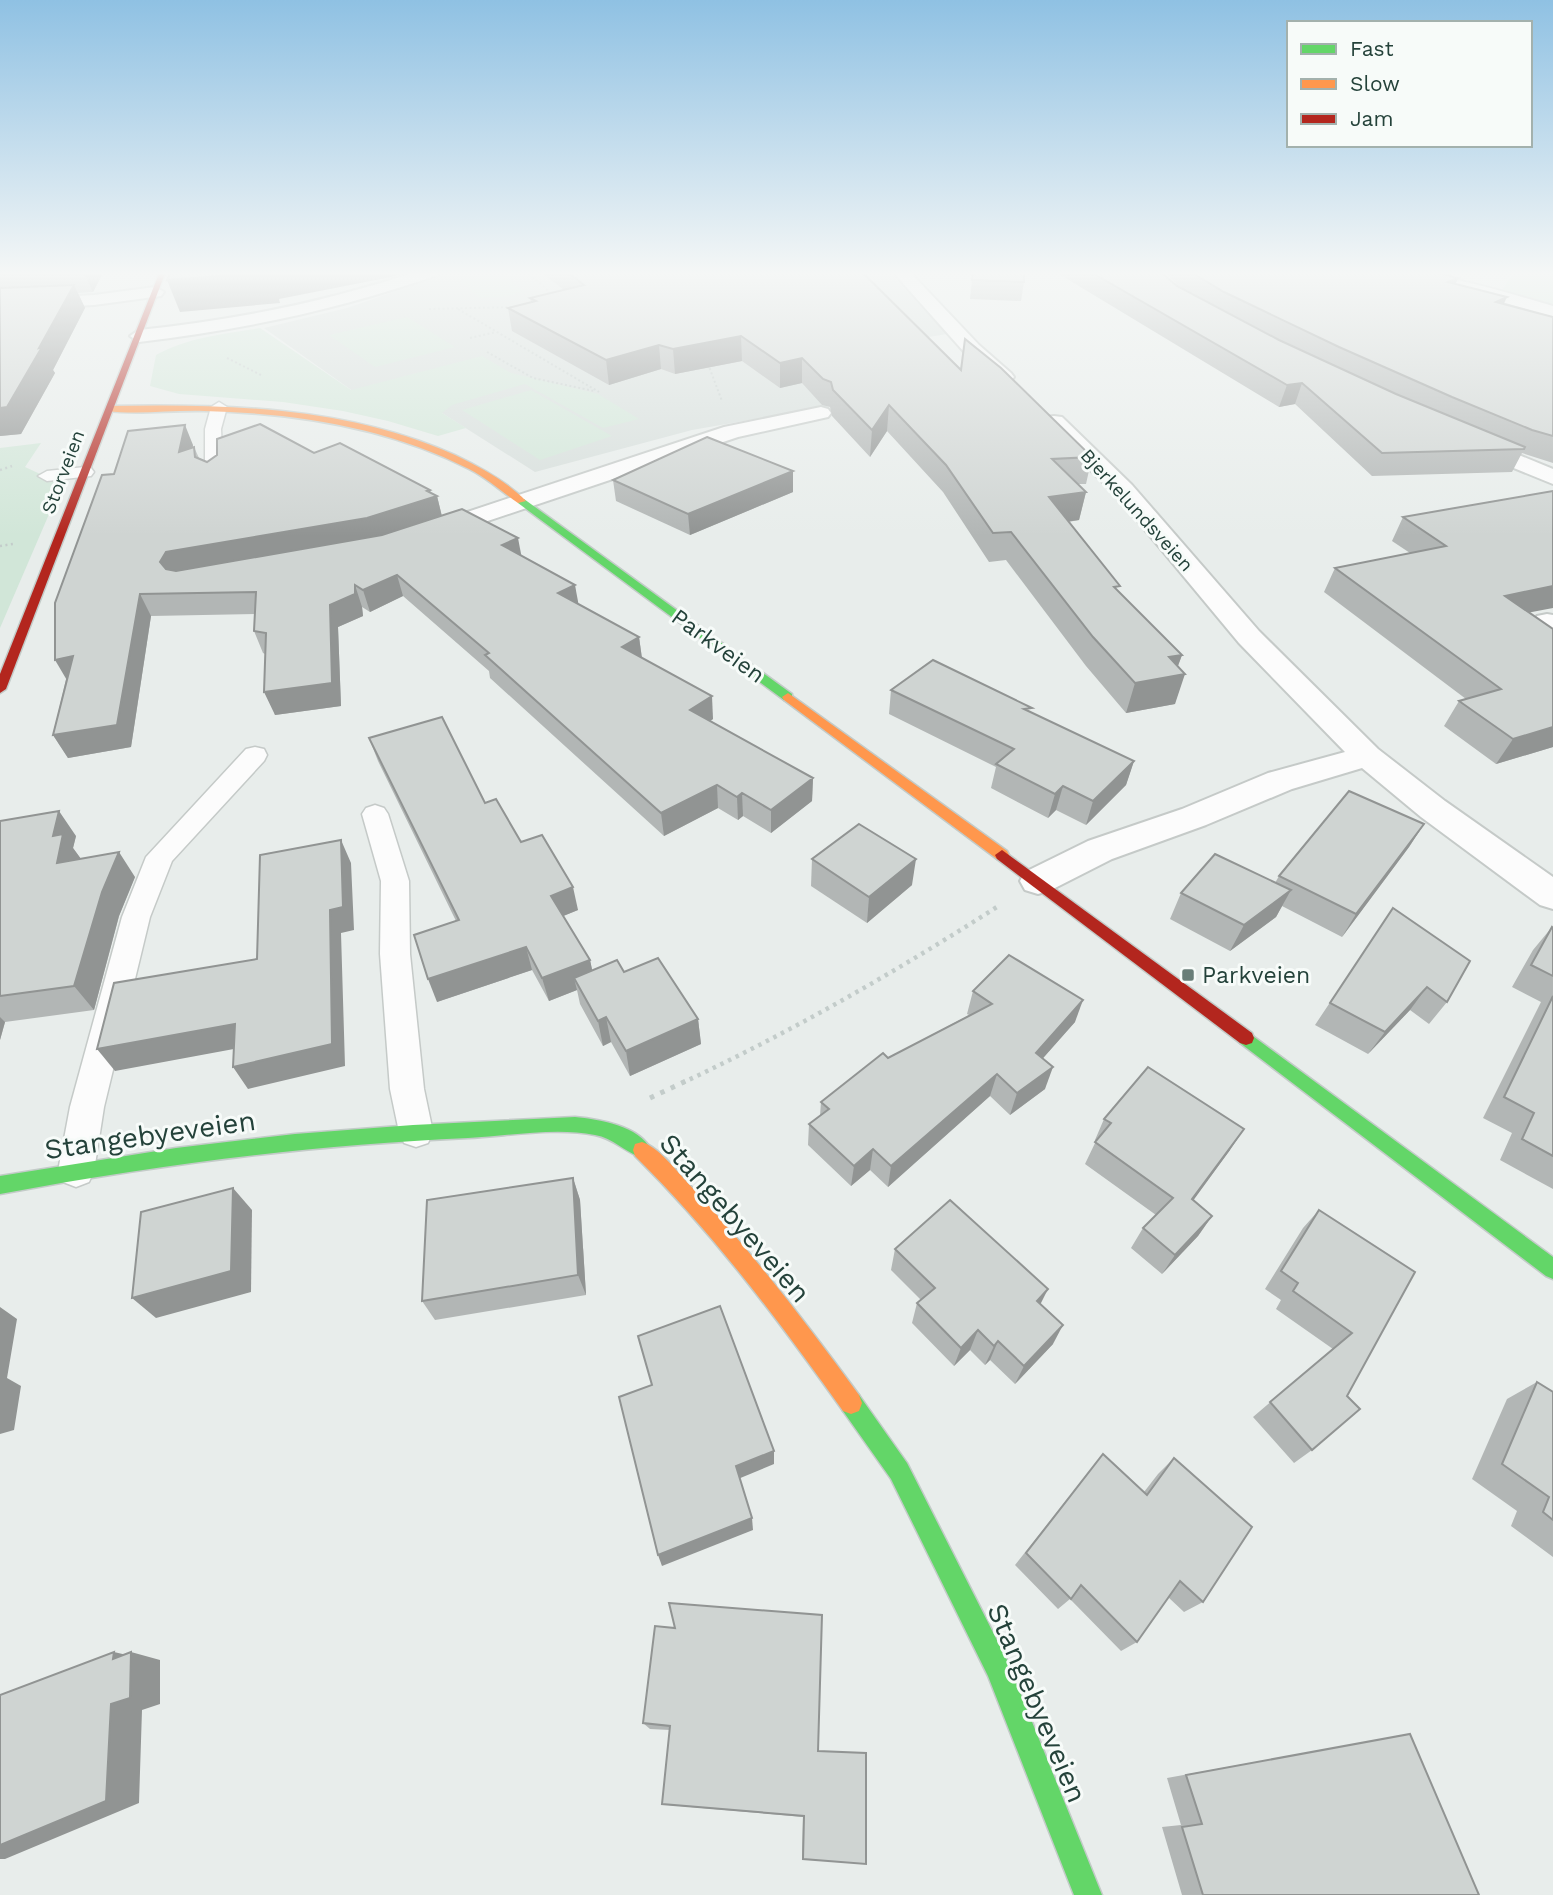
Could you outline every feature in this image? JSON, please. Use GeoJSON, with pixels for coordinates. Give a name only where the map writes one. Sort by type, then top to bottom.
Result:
{"type":"FeatureCollection","features":[{"type":"Feature","properties":{"kind":"street","name":"Storveien"},"geometry":{"type":"LineString","coordinates":[[0,689],[130,359]]}},
{"type":"Feature","properties":{"kind":"street"},"geometry":{"type":"LineString","coordinates":[[984,359],[1018,390]]}},
{"type":"Feature","properties":{"kind":"street","name":"Parkveien"},"geometry":{"type":"LineString","coordinates":[[110,409],[219,407],[328,418],[408,439],[466,463],[523,501],[1038,881],[1553,1269]]}},
{"type":"Feature","properties":{"kind":"street","name":"Bjerkelundsveien"},"geometry":{"type":"LineString","coordinates":[[1037,407],[1124,490],[1249,637],[1367,756],[1433,809],[1553,896]]}},
{"type":"Feature","properties":{"kind":"street"},"geometry":{"type":"LineString","coordinates":[[405,541],[732,432],[821,412]]}},
{"type":"Feature","properties":{"kind":"street"},"geometry":{"type":"LineString","coordinates":[[1449,433],[1553,477]]}},
{"type":"Feature","properties":{"kind":"street"},"geometry":{"type":"LineString","coordinates":[[1038,881],[1100,850],[1194,817],[1280,781],[1367,756]]}},
{"type":"Feature","properties":{"kind":"street","name":"Stangebyeveien"},"geometry":{"type":"LineString","coordinates":[[0,1185],[76,1171],[258,1146],[416,1132],[592,1126],[634,1143],[677,1183],[804,1338],[899,1471],[998,1669],[1088,1895]]}},
{"type":"Feature","properties":{"kind":"lane"},"geometry":{"type":"LineString","coordinates":[[214,475],[213,429],[219,407]]}},
{"type":"Feature","properties":{"kind":"lane"},"geometry":{"type":"LineString","coordinates":[[47,475],[85,472]]}},
{"type":"Feature","properties":{"kind":"lane"},"geometry":{"type":"LineString","coordinates":[[76,1171],[87,1107],[136,917],[160,857],[255,755]]}},
{"type":"Feature","properties":{"kind":"lane"},"geometry":{"type":"LineString","coordinates":[[375,814],[395,881],[396,954],[407,1089],[416,1132]]}},
{"type":"Feature","properties":{"kind":"path"},"geometry":{"type":"LineString","coordinates":[[499,359],[533,377],[599,392],[544,359]]}},
{"type":"Feature","properties":{"kind":"path"},"geometry":{"type":"LineString","coordinates":[[0,546],[17,544]]}},
{"type":"Feature","properties":{"kind":"path"},"geometry":{"type":"LineString","coordinates":[[592,1126],[761,1046],[895,972],[1038,881]]}},
{"type":"Feature","properties":{"kind":"shaded area"},"geometry":{"type":"Polygon","coordinates":[[[308,359],[852,359],[889,396],[692,430],[535,472],[442,413],[388,416],[308,359]]]}},
{"type":"Feature","properties":{"kind":"green space"},"geometry":{"type":"Polygon","coordinates":[[[155,359],[306,359],[351,390],[469,359],[488,359],[511,373],[598,394],[639,419],[603,428],[525,384],[452,405],[442,413],[466,428],[438,436],[343,411],[283,402],[179,394],[150,386],[155,359]]]}},
{"type":"Feature","properties":{"kind":"green space"},"geometry":{"type":"Polygon","coordinates":[[[364,359],[405,359],[375,367],[364,359]]]}},
{"type":"Feature","properties":{"kind":"green space"},"geometry":{"type":"Polygon","coordinates":[[[531,390],[612,436],[540,460],[462,410],[531,390]]]}},
{"type":"Feature","properties":{"kind":"green space"},"geometry":{"type":"Polygon","coordinates":[[[41,443],[25,467],[62,484],[0,628],[0,448],[41,443]]]}},
{"type":"Feature","properties":{"kind":"building"},"geometry":{"type":"Polygon","coordinates":[[[0,359],[35,359],[7,407],[0,408],[0,359]]]}},
{"type":"Feature","properties":{"kind":"building"},"geometry":{"type":"Polygon","coordinates":[[[775,359],[796,359],[780,363],[775,359]]]}},
{"type":"Feature","properties":{"kind":"building"},"geometry":{"type":"Polygon","coordinates":[[[803,359],[950,359],[961,370],[962,359],[990,359],[1001,368],[1092,457],[1052,459],[1086,492],[1049,497],[1120,586],[1114,587],[1182,655],[1169,657],[1185,674],[1135,683],[1093,637],[1011,532],[993,533],[946,465],[889,405],[872,430],[833,390],[831,382],[823,379],[803,359]]]}},
{"type":"Feature","properties":{"kind":"building"},"geometry":{"type":"Polygon","coordinates":[[[1243,359],[1321,359],[1396,394],[1525,447],[1382,453],[1302,383],[1287,385],[1243,359]]]}},
{"type":"Feature","properties":{"kind":"building"},"geometry":{"type":"Polygon","coordinates":[[[1367,359],[1553,359],[1553,436],[1532,430],[1367,359]]]}},
{"type":"Feature","properties":{"kind":"building"},"geometry":{"type":"Polygon","coordinates":[[[260,424],[314,453],[340,443],[437,496],[367,518],[166,552],[160,562],[166,569],[176,571],[382,535],[462,509],[518,538],[502,545],[575,585],[558,593],[639,637],[622,647],[712,696],[690,710],[813,778],[771,810],[742,793],[737,797],[717,785],[661,813],[485,655],[489,653],[397,575],[363,590],[355,585],[355,594],[330,605],[332,683],[264,692],[266,633],[254,631],[256,592],[140,594],[117,725],[53,735],[73,656],[55,660],[55,603],[102,475],[114,474],[128,431],[185,425],[179,452],[194,447],[195,457],[207,462],[217,455],[217,439],[260,424]]]}},
{"type":"Feature","properties":{"kind":"building"},"geometry":{"type":"Polygon","coordinates":[[[707,437],[793,471],[688,514],[613,480],[707,437]]]}},
{"type":"Feature","properties":{"kind":"building"},"geometry":{"type":"Polygon","coordinates":[[[1553,491],[1553,586],[1505,596],[1553,629],[1553,727],[1513,739],[1459,701],[1501,689],[1335,568],[1446,546],[1403,517],[1553,491]]]}},
{"type":"Feature","properties":{"kind":"building"},"geometry":{"type":"Polygon","coordinates":[[[933,660],[1032,708],[1024,709],[1134,761],[1093,801],[1063,786],[1055,794],[996,764],[1014,749],[891,690],[933,660]]]}},
{"type":"Feature","properties":{"kind":"building"},"geometry":{"type":"Polygon","coordinates":[[[442,717],[485,803],[496,799],[521,842],[542,835],[573,887],[551,896],[590,960],[542,978],[526,947],[428,979],[414,935],[459,920],[369,738],[442,717]]]}},
{"type":"Feature","properties":{"kind":"building"},"geometry":{"type":"Polygon","coordinates":[[[1349,791],[1424,824],[1356,914],[1279,876],[1349,791]]]}},
{"type":"Feature","properties":{"kind":"building"},"geometry":{"type":"Polygon","coordinates":[[[59,811],[53,836],[63,834],[57,863],[119,852],[102,892],[74,986],[0,996],[0,821],[59,811]]]}},
{"type":"Feature","properties":{"kind":"building"},"geometry":{"type":"Polygon","coordinates":[[[859,824],[916,859],[869,897],[812,859],[859,824]]]}},
{"type":"Feature","properties":{"kind":"building"},"geometry":{"type":"Polygon","coordinates":[[[341,840],[343,907],[330,910],[332,1044],[233,1067],[235,1024],[97,1049],[114,983],[257,959],[260,855],[341,840]]]}},
{"type":"Feature","properties":{"kind":"building"},"geometry":{"type":"Polygon","coordinates":[[[1215,854],[1291,890],[1244,925],[1181,893],[1215,854]]]}},
{"type":"Feature","properties":{"kind":"building"},"geometry":{"type":"Polygon","coordinates":[[[1393,908],[1470,961],[1447,1002],[1427,987],[1385,1032],[1330,1003],[1393,908]]]}},
{"type":"Feature","properties":{"kind":"building"},"geometry":{"type":"Polygon","coordinates":[[[1553,928],[1553,976],[1531,965],[1553,928]]]}},
{"type":"Feature","properties":{"kind":"building"},"geometry":{"type":"Polygon","coordinates":[[[1009,955],[1083,1000],[1036,1053],[1053,1067],[1017,1093],[997,1074],[891,1166],[873,1149],[854,1166],[809,1124],[829,1109],[821,1102],[883,1053],[888,1058],[992,1004],[973,991],[1009,955]]]}},
{"type":"Feature","properties":{"kind":"building"},"geometry":{"type":"Polygon","coordinates":[[[658,958],[698,1019],[626,1051],[606,1017],[598,1021],[574,978],[617,960],[624,972],[658,958]]]}},
{"type":"Feature","properties":{"kind":"building"},"geometry":{"type":"Polygon","coordinates":[[[1553,996],[1553,1156],[1522,1139],[1534,1113],[1504,1097],[1553,996]]]}},
{"type":"Feature","properties":{"kind":"building"},"geometry":{"type":"Polygon","coordinates":[[[1148,1067],[1244,1129],[1192,1199],[1212,1216],[1175,1255],[1143,1228],[1173,1198],[1095,1142],[1111,1123],[1104,1119],[1148,1067]]]}},
{"type":"Feature","properties":{"kind":"building"},"geometry":{"type":"Polygon","coordinates":[[[573,1178],[578,1275],[422,1301],[427,1200],[573,1178]]]}},
{"type":"Feature","properties":{"kind":"building"},"geometry":{"type":"Polygon","coordinates":[[[233,1188],[231,1271],[132,1298],[141,1212],[233,1188]]]}},
{"type":"Feature","properties":{"kind":"building"},"geometry":{"type":"Polygon","coordinates":[[[950,1200],[1048,1289],[1037,1301],[1063,1325],[1024,1366],[998,1341],[994,1346],[978,1330],[961,1348],[917,1303],[935,1288],[895,1249],[950,1200]]]}},
{"type":"Feature","properties":{"kind":"building"},"geometry":{"type":"Polygon","coordinates":[[[1319,1210],[1415,1272],[1347,1396],[1360,1409],[1312,1450],[1270,1402],[1352,1333],[1293,1291],[1298,1283],[1281,1271],[1319,1210]]]}},
{"type":"Feature","properties":{"kind":"building"},"geometry":{"type":"Polygon","coordinates":[[[720,1306],[774,1451],[736,1466],[752,1518],[658,1555],[619,1397],[652,1385],[638,1336],[720,1306]]]}},
{"type":"Feature","properties":{"kind":"building"},"geometry":{"type":"Polygon","coordinates":[[[1537,1382],[1553,1392],[1553,1520],[1543,1512],[1549,1497],[1502,1464],[1537,1382]]]}},
{"type":"Feature","properties":{"kind":"building"},"geometry":{"type":"Polygon","coordinates":[[[1103,1454],[1147,1495],[1174,1458],[1252,1527],[1203,1602],[1180,1581],[1137,1642],[1081,1585],[1071,1599],[1026,1553],[1103,1454]]]}},
{"type":"Feature","properties":{"kind":"building"},"geometry":{"type":"Polygon","coordinates":[[[669,1603],[822,1615],[818,1751],[866,1753],[866,1864],[803,1859],[804,1816],[662,1804],[670,1726],[643,1723],[655,1626],[675,1628],[669,1603]]]}},
{"type":"Feature","properties":{"kind":"building"},"geometry":{"type":"Polygon","coordinates":[[[114,1652],[113,1659],[131,1652],[130,1698],[111,1704],[106,1801],[0,1845],[0,1695],[114,1652]]]}},
{"type":"Feature","properties":{"kind":"building"},"geometry":{"type":"Polygon","coordinates":[[[1410,1734],[1479,1895],[1203,1895],[1182,1827],[1202,1824],[1186,1775],[1410,1734]]]}},
{"type":"Feature","properties":{"kind":"traffic: fast"},"geometry":{"type":"LineString","coordinates":[[521,501],[788,697]]}},
{"type":"Feature","properties":{"kind":"traffic: fast"},"geometry":{"type":"LineString","coordinates":[[1246,1038],[1553,1269]]}},
{"type":"Feature","properties":{"kind":"traffic: fast"},"geometry":{"type":"LineString","coordinates":[[0,1185],[235,1148],[413,1133],[589,1126],[617,1134],[642,1150]]}},
{"type":"Feature","properties":{"kind":"traffic: fast"},"geometry":{"type":"LineString","coordinates":[[851,1403],[899,1471],[998,1669],[1088,1895]]}},
{"type":"Feature","properties":{"kind":"traffic: slow"},"geometry":{"type":"LineString","coordinates":[[110,409],[250,410],[342,422],[386,432],[430,447],[473,467],[521,501]]}},
{"type":"Feature","properties":{"kind":"traffic: slow"},"geometry":{"type":"LineString","coordinates":[[788,697],[1002,855]]}},
{"type":"Feature","properties":{"kind":"traffic: slow"},"geometry":{"type":"LineString","coordinates":[[642,1150],[725,1239],[778,1304],[851,1403]]}},
{"type":"Feature","properties":{"kind":"traffic: jam"},"geometry":{"type":"LineString","coordinates":[[0,689],[129,359]]}},
{"type":"Feature","properties":{"kind":"traffic: jam"},"geometry":{"type":"LineString","coordinates":[[1002,855],[1246,1038]]}},
{"type":"Feature","properties":{"kind":"place","name":"Parkveien"},"geometry":{"type":"Point","coordinates":[1188,975]}}]}
